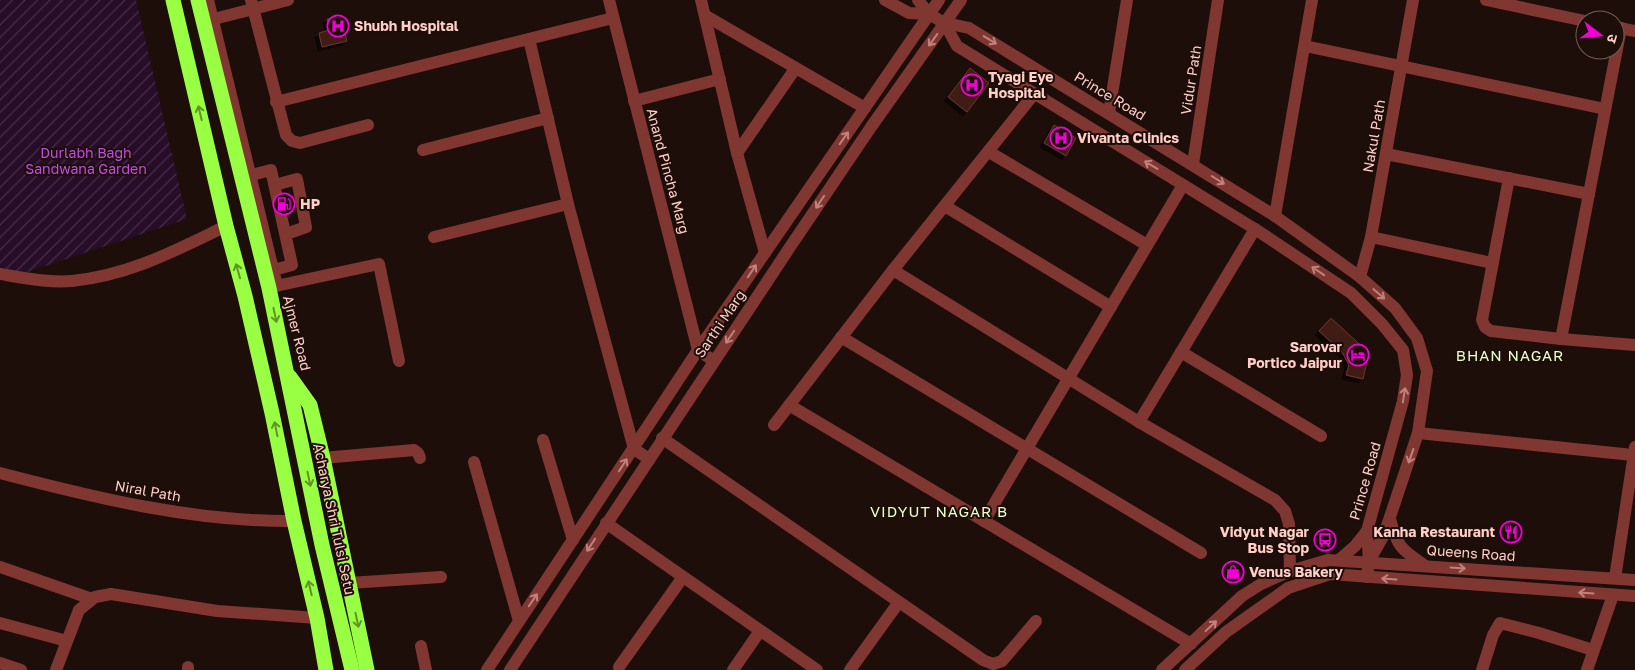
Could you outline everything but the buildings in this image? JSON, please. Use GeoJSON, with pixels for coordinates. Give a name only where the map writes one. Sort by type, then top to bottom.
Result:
{"type":"FeatureCollection","features":[{"type":"Feature","properties":{"kind":"highway"},"geometry":{"type":"LineString","coordinates":[[173,0],[226,226],[268,393],[294,521],[317,618],[326,670]]}},
{"type":"Feature","properties":{"kind":"highway","name":"Ajmer Road"},"geometry":{"type":"LineString","coordinates":[[207,1],[208,20],[270,271],[288,374],[310,405],[324,458],[367,670]]}},
{"type":"Feature","properties":{"kind":"highway","name":"Acharya Shri Tulsi Setu"},"geometry":{"type":"LineString","coordinates":[[288,374],[322,545],[352,670]]}},
{"type":"Feature","properties":{"kind":"street"},"geometry":{"type":"LineString","coordinates":[[208,20],[252,4],[288,0]]}},
{"type":"Feature","properties":{"kind":"street","name":"Anand Pincha Marg"},"geometry":{"type":"LineString","coordinates":[[609,0],[698,350]]}},
{"type":"Feature","properties":{"kind":"street"},"geometry":{"type":"LineString","coordinates":[[701,0],[737,153],[765,253]]}},
{"type":"Feature","properties":{"kind":"street","name":"Prince Road"},"geometry":{"type":"LineString","coordinates":[[885,0],[909,13],[928,14]]}},
{"type":"Feature","properties":{"kind":"street","name":"Prince Road"},"geometry":{"type":"LineString","coordinates":[[918,0],[928,14],[945,24],[969,28],[1275,216],[1360,277],[1395,308],[1417,338],[1427,372],[1418,433],[1384,535],[1370,561]]}},
{"type":"Feature","properties":{"kind":"street"},"geometry":{"type":"LineString","coordinates":[[487,670],[698,350],[939,0]]}},
{"type":"Feature","properties":{"kind":"street","name":"Sarthi Marg"},"geometry":{"type":"LineString","coordinates":[[510,670],[788,250],[871,127],[961,0]]}},
{"type":"Feature","properties":{"kind":"street"},"geometry":{"type":"LineString","coordinates":[[1109,113],[1127,0]]}},
{"type":"Feature","properties":{"kind":"street","name":"Vidur Path"},"geometry":{"type":"LineString","coordinates":[[1193,164],[1218,0]]}},
{"type":"Feature","properties":{"kind":"street"},"geometry":{"type":"LineString","coordinates":[[1275,216],[1312,0]]}},
{"type":"Feature","properties":{"kind":"street","name":"Nakul Path"},"geometry":{"type":"LineString","coordinates":[[1360,277],[1371,237],[1413,0]]}},
{"type":"Feature","properties":{"kind":"street"},"geometry":{"type":"LineString","coordinates":[[1486,0],[1575,19]]}},
{"type":"Feature","properties":{"kind":"street"},"geometry":{"type":"LineString","coordinates":[[252,4],[286,136],[292,141],[300,143],[368,125]]}},
{"type":"Feature","properties":{"kind":"street"},"geometry":{"type":"LineString","coordinates":[[706,16],[864,108]]}},
{"type":"Feature","properties":{"kind":"street"},"geometry":{"type":"LineString","coordinates":[[276,102],[613,18]]}},
{"type":"Feature","properties":{"kind":"street","name":"Prince Road"},"geometry":{"type":"LineString","coordinates":[[945,24],[957,46],[1255,229],[1351,294],[1382,324],[1403,350],[1407,375],[1403,401],[1367,531],[1370,561]]}},
{"type":"Feature","properties":{"kind":"street"},"geometry":{"type":"LineString","coordinates":[[529,39],[568,204],[634,449],[649,459]]}},
{"type":"Feature","properties":{"kind":"street"},"geometry":{"type":"LineString","coordinates":[[1305,46],[1605,109]]}},
{"type":"Feature","properties":{"kind":"street"},"geometry":{"type":"LineString","coordinates":[[1561,339],[1613,60]]}},
{"type":"Feature","properties":{"kind":"street"},"geometry":{"type":"LineString","coordinates":[[737,153],[795,69]]}},
{"type":"Feature","properties":{"kind":"street"},"geometry":{"type":"LineString","coordinates":[[634,101],[720,79]]}},
{"type":"Feature","properties":{"kind":"street"},"geometry":{"type":"LineString","coordinates":[[774,425],[893,270],[1034,94]]}},
{"type":"Feature","properties":{"kind":"street"},"geometry":{"type":"LineString","coordinates":[[423,150],[548,118]]}},
{"type":"Feature","properties":{"kind":"street"},"geometry":{"type":"LineString","coordinates":[[989,152],[1147,245]]}},
{"type":"Feature","properties":{"kind":"street"},"geometry":{"type":"LineString","coordinates":[[1386,154],[1589,194]]}},
{"type":"Feature","properties":{"kind":"street"},"geometry":{"type":"LineString","coordinates":[[247,176],[279,168],[298,263],[270,271]]}},
{"type":"Feature","properties":{"kind":"street"},"geometry":{"type":"LineString","coordinates":[[271,170],[292,265]]}},
{"type":"Feature","properties":{"kind":"street"},"geometry":{"type":"LineString","coordinates":[[1509,178],[1482,320],[1484,327],[1491,331],[1635,345]]}},
{"type":"Feature","properties":{"kind":"street"},"geometry":{"type":"LineString","coordinates":[[984,520],[1183,185]]}},
{"type":"Feature","properties":{"kind":"street"},"geometry":{"type":"LineString","coordinates":[[434,237],[568,204]]}},
{"type":"Feature","properties":{"kind":"street"},"geometry":{"type":"LineString","coordinates":[[945,206],[1111,307]]}},
{"type":"Feature","properties":{"kind":"street"},"geometry":{"type":"LineString","coordinates":[[0,274],[33,280],[70,281],[104,276],[147,264],[226,226]]}},
{"type":"Feature","properties":{"kind":"street"},"geometry":{"type":"LineString","coordinates":[[1139,422],[1255,229]]}},
{"type":"Feature","properties":{"kind":"street"},"geometry":{"type":"LineString","coordinates":[[1371,237],[1492,263]]}},
{"type":"Feature","properties":{"kind":"street"},"geometry":{"type":"LineString","coordinates":[[773,241],[788,250]]}},
{"type":"Feature","properties":{"kind":"street"},"geometry":{"type":"LineString","coordinates":[[273,287],[379,264],[398,361]]}},
{"type":"Feature","properties":{"kind":"street"},"geometry":{"type":"LineString","coordinates":[[893,270],[1139,422],[1275,500],[1285,511],[1289,524],[1290,571]]}},
{"type":"Feature","properties":{"kind":"street"},"geometry":{"type":"LineString","coordinates":[[841,337],[1201,553]]}},
{"type":"Feature","properties":{"kind":"street"},"geometry":{"type":"LineString","coordinates":[[698,350],[714,361]]}},
{"type":"Feature","properties":{"kind":"street"},"geometry":{"type":"LineString","coordinates":[[1182,352],[1322,436]]}},
{"type":"Feature","properties":{"kind":"street"},"geometry":{"type":"LineString","coordinates":[[789,405],[1191,644]]}},
{"type":"Feature","properties":{"kind":"street"},"geometry":{"type":"LineString","coordinates":[[1418,433],[1634,451],[1633,471],[1615,578]]}},
{"type":"Feature","properties":{"kind":"street"},"geometry":{"type":"LineString","coordinates":[[662,438],[983,660],[993,664],[1002,661],[1036,621]]}},
{"type":"Feature","properties":{"kind":"street"},"geometry":{"type":"LineString","coordinates":[[543,440],[573,540]]}},
{"type":"Feature","properties":{"kind":"street"},"geometry":{"type":"LineString","coordinates":[[324,458],[414,450],[420,458]]}},
{"type":"Feature","properties":{"kind":"street"},"geometry":{"type":"LineString","coordinates":[[474,462],[519,621]]}},
{"type":"Feature","properties":{"kind":"street","name":"Niral Path"},"geometry":{"type":"LineString","coordinates":[[0,473],[149,508],[228,519],[294,521]]}},
{"type":"Feature","properties":{"kind":"street"},"geometry":{"type":"LineString","coordinates":[[1390,517],[1394,536],[1402,550],[1424,565]]}},
{"type":"Feature","properties":{"kind":"street"},"geometry":{"type":"LineString","coordinates":[[606,523],[817,670]]}},
{"type":"Feature","properties":{"kind":"street"},"geometry":{"type":"LineString","coordinates":[[1339,560],[1355,546],[1367,531]]}},
{"type":"Feature","properties":{"kind":"street","name":"Queens Road"},"geometry":{"type":"LineString","coordinates":[[1162,670],[1242,596],[1261,584],[1290,571],[1328,560],[1370,561],[1635,580]]}},
{"type":"Feature","properties":{"kind":"street"},"geometry":{"type":"LineString","coordinates":[[1367,578],[1370,561]]}},
{"type":"Feature","properties":{"kind":"street"},"geometry":{"type":"LineString","coordinates":[[0,567],[92,599]]}},
{"type":"Feature","properties":{"kind":"street"},"geometry":{"type":"LineString","coordinates":[[1185,670],[1226,632],[1288,588],[1330,574],[1635,596]]}},
{"type":"Feature","properties":{"kind":"street"},"geometry":{"type":"LineString","coordinates":[[349,583],[441,577]]}},
{"type":"Feature","properties":{"kind":"street"},"geometry":{"type":"LineString","coordinates":[[619,667],[683,577]]}},
{"type":"Feature","properties":{"kind":"street"},"geometry":{"type":"LineString","coordinates":[[56,670],[79,610],[92,599],[111,594],[217,612],[317,618]]}},
{"type":"Feature","properties":{"kind":"street"},"geometry":{"type":"LineString","coordinates":[[1587,670],[1613,595]]}},
{"type":"Feature","properties":{"kind":"street"},"geometry":{"type":"LineString","coordinates":[[850,670],[899,602]]}},
{"type":"Feature","properties":{"kind":"street"},"geometry":{"type":"LineString","coordinates":[[0,623],[67,641]]}},
{"type":"Feature","properties":{"kind":"street"},"geometry":{"type":"LineString","coordinates":[[1482,670],[1493,635],[1500,623],[1593,650]]}},
{"type":"Feature","properties":{"kind":"street"},"geometry":{"type":"LineString","coordinates":[[733,670],[760,631]]}},
{"type":"Feature","properties":{"kind":"street"},"geometry":{"type":"LineString","coordinates":[[421,646],[426,670]]}},
{"type":"Feature","properties":{"kind":"street"},"geometry":{"type":"LineString","coordinates":[[0,662],[21,670]]}},
{"type":"Feature","properties":{"kind":"green space","name":"Durlabh Bagh Sandwana Garden"},"geometry":{"type":"Polygon","coordinates":[[[0,0],[136,0],[187,219],[3,280],[0,279],[0,0]]]}},
{"type":"Feature","properties":{"kind":"place","name":"Shubh Hospital"},"geometry":{"type":"Point","coordinates":[338,26]}},
{"type":"Feature","properties":{"kind":"place","name":"Tyagi Eye Hospital"},"geometry":{"type":"Point","coordinates":[972,85]}},
{"type":"Feature","properties":{"kind":"place","name":"Vivanta Clinics"},"geometry":{"type":"Point","coordinates":[1061,138]}},
{"type":"Feature","properties":{"kind":"place","name":"HP"},"geometry":{"type":"Point","coordinates":[284,204]}},
{"type":"Feature","properties":{"kind":"place","name":"Sarovar Portico Jaipur"},"geometry":{"type":"Point","coordinates":[1358,355]}},
{"type":"Feature","properties":{"kind":"place","name":"Kanha Restaurant"},"geometry":{"type":"Point","coordinates":[1511,532]}},
{"type":"Feature","properties":{"kind":"place","name":"Vidyut Nagar Bus Stop"},"geometry":{"type":"Point","coordinates":[1325,540]}},
{"type":"Feature","properties":{"kind":"place","name":"Venus Bakery"},"geometry":{"type":"Point","coordinates":[1233,572]}},
{"type":"Feature","properties":{"kind":"district","name":"BHAN NAGAR"},"geometry":{"type":"Point","coordinates":[1510,356]}},
{"type":"Feature","properties":{"kind":"district","name":"VIDYUT NAGAR B"},"geometry":{"type":"Point","coordinates":[939,512]}}]}
